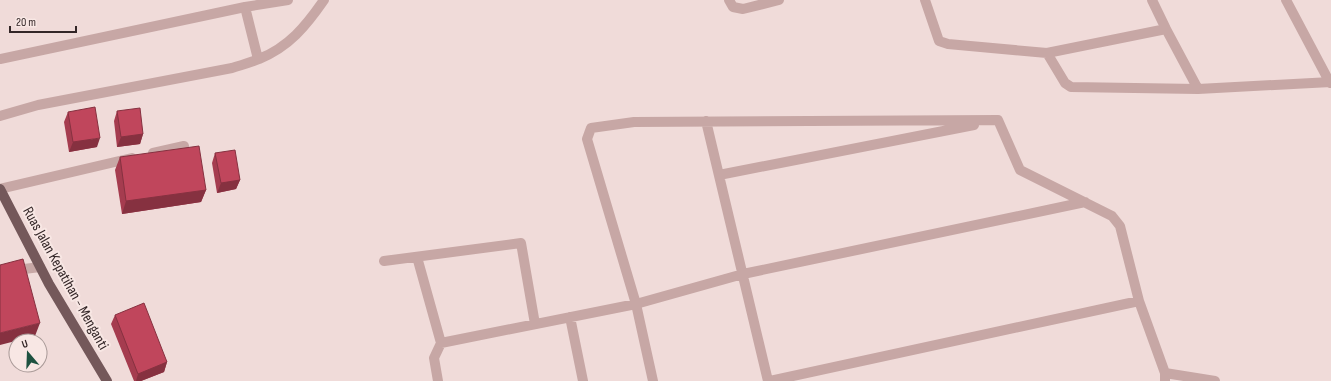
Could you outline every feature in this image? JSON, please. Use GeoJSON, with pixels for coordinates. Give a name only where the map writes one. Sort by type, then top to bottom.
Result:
{"type":"FeatureCollection","features":[{"type":"Feature","properties":{"kind":"main road","name":"Ruas Jalan Kepatihan - Menganti"},"geometry":{"type":"LineString","coordinates":[[0,189],[49,284],[107,381]]}},
{"type":"Feature","properties":{"kind":"street"},"geometry":{"type":"LineString","coordinates":[[0,60],[246,7],[288,0]]}},
{"type":"Feature","properties":{"kind":"street"},"geometry":{"type":"LineString","coordinates":[[0,116],[38,105],[232,68],[258,59],[275,51],[293,39],[324,0]]}},
{"type":"Feature","properties":{"kind":"street"},"geometry":{"type":"LineString","coordinates":[[729,0],[733,7],[743,9],[779,0]]}},
{"type":"Feature","properties":{"kind":"street"},"geometry":{"type":"LineString","coordinates":[[925,0],[939,41],[943,43],[1047,53],[1166,30]]}},
{"type":"Feature","properties":{"kind":"street"},"geometry":{"type":"LineString","coordinates":[[1152,0],[1166,30],[1198,89]]}},
{"type":"Feature","properties":{"kind":"street"},"geometry":{"type":"LineString","coordinates":[[1047,53],[1065,83],[1070,87],[1198,89],[1330,82],[1286,0]]}},
{"type":"Feature","properties":{"kind":"street"},"geometry":{"type":"LineString","coordinates":[[246,7],[258,59]]}},
{"type":"Feature","properties":{"kind":"street"},"geometry":{"type":"LineString","coordinates":[[654,381],[636,304],[587,139],[591,128],[634,122],[998,120]]}},
{"type":"Feature","properties":{"kind":"street"},"geometry":{"type":"LineString","coordinates":[[719,175],[998,120]]}},
{"type":"Feature","properties":{"kind":"street"},"geometry":{"type":"LineString","coordinates":[[998,120],[1020,170],[1112,216],[1120,226],[1139,301],[1165,377],[1215,381]]}},
{"type":"Feature","properties":{"kind":"street"},"geometry":{"type":"LineString","coordinates":[[706,122],[769,381],[1139,301]]}},
{"type":"Feature","properties":{"kind":"street"},"geometry":{"type":"LineString","coordinates":[[0,189],[184,146]]}},
{"type":"Feature","properties":{"kind":"street"},"geometry":{"type":"LineString","coordinates":[[441,343],[636,304],[743,274],[1085,202]]}},
{"type":"Feature","properties":{"kind":"street"},"geometry":{"type":"LineString","coordinates":[[384,261],[521,243],[535,324]]}},
{"type":"Feature","properties":{"kind":"street"},"geometry":{"type":"LineString","coordinates":[[417,257],[441,343],[434,358],[438,381]]}},
{"type":"Feature","properties":{"kind":"street"},"geometry":{"type":"LineString","coordinates":[[0,272],[40,267]]}},
{"type":"Feature","properties":{"kind":"street"},"geometry":{"type":"LineString","coordinates":[[570,317],[583,381]]}},
{"type":"Feature","properties":{"kind":"building"},"geometry":{"type":"Polygon","coordinates":[[[95,107],[100,138],[73,142],[68,112],[95,107]]]}},
{"type":"Feature","properties":{"kind":"building"},"geometry":{"type":"Polygon","coordinates":[[[140,108],[143,134],[121,137],[117,111],[140,108]]]}},
{"type":"Feature","properties":{"kind":"building"},"geometry":{"type":"Polygon","coordinates":[[[199,146],[206,190],[126,201],[120,157],[199,146]]]}},
{"type":"Feature","properties":{"kind":"building"},"geometry":{"type":"Polygon","coordinates":[[[235,150],[240,180],[221,183],[215,153],[235,150]]]}},
{"type":"Feature","properties":{"kind":"building"},"geometry":{"type":"Polygon","coordinates":[[[23,259],[40,323],[0,333],[0,265],[23,259]]]}},
{"type":"Feature","properties":{"kind":"building"},"geometry":{"type":"Polygon","coordinates":[[[144,303],[167,362],[138,374],[115,315],[144,303]]]}}]}
